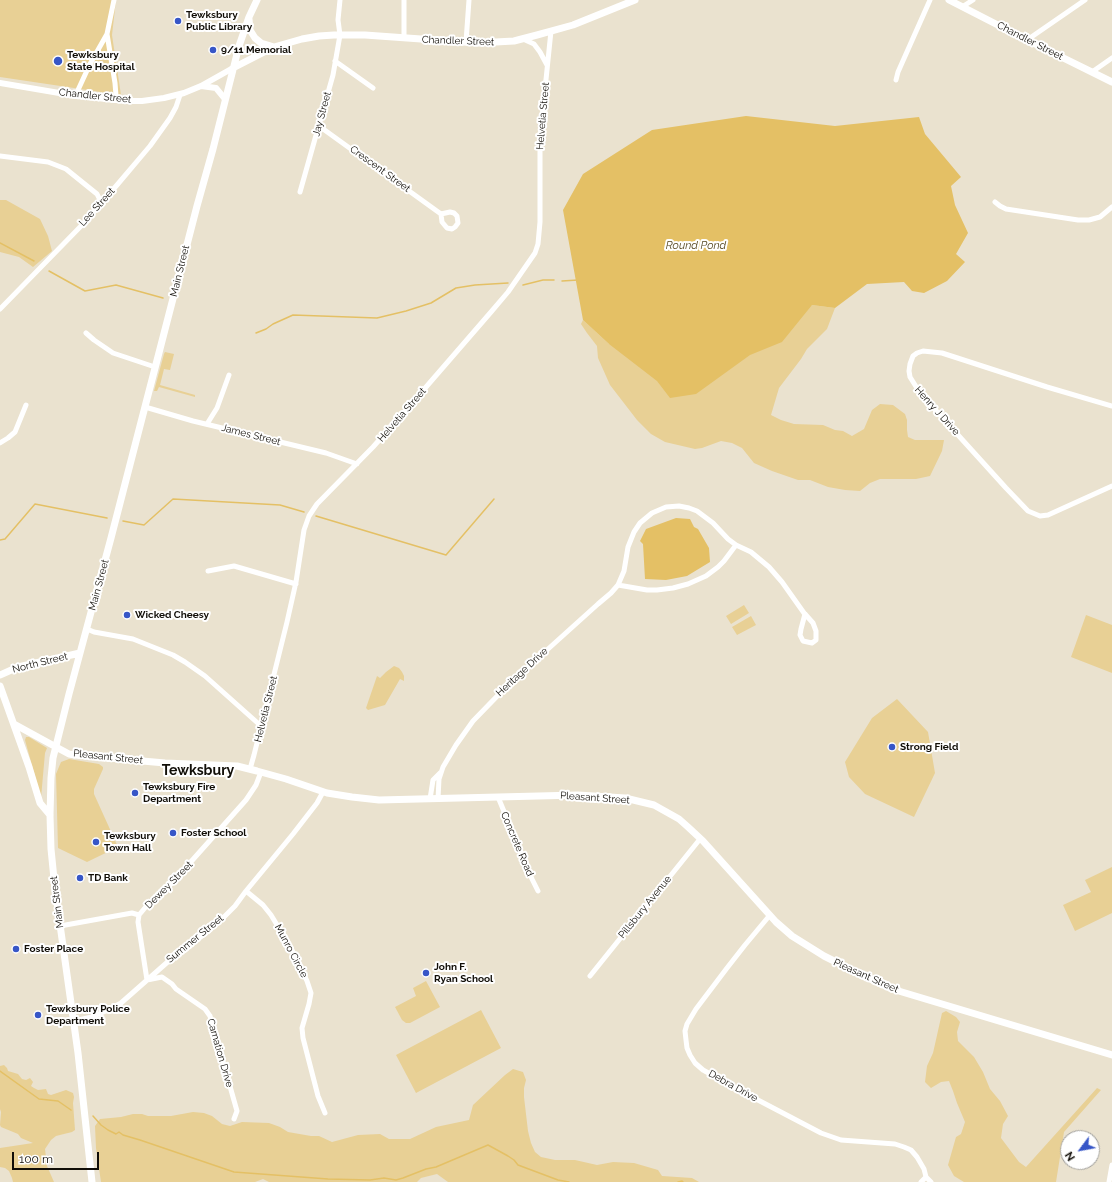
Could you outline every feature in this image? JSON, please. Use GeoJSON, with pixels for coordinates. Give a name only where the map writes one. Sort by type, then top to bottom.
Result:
{"type":"FeatureCollection","features":[{"type":"Feature","properties":{"kind":"main road","name":"Main Street"},"geometry":{"type":"LineString","coordinates":[[92,1182],[81,1072],[54,889],[50,815],[53,758],[233,68],[249,17],[257,0]]}},
{"type":"Feature","properties":{"kind":"main road","name":"Chandler Street"},"geometry":{"type":"LineString","coordinates":[[233,68],[274,46],[319,36],[365,35],[466,42],[503,42],[523,39],[573,25],[636,0]]}},
{"type":"Feature","properties":{"kind":"main road","name":"Chandler Street"},"geometry":{"type":"LineString","coordinates":[[949,0],[1112,82]]}},
{"type":"Feature","properties":{"kind":"main road"},"geometry":{"type":"LineString","coordinates":[[249,17],[250,30],[255,38],[261,43],[274,46]]}},
{"type":"Feature","properties":{"kind":"main road","name":"North Street"},"geometry":{"type":"LineString","coordinates":[[0,674],[18,667],[80,653]]}},
{"type":"Feature","properties":{"kind":"main road"},"geometry":{"type":"LineString","coordinates":[[0,686],[22,745],[40,804],[50,815]]}},
{"type":"Feature","properties":{"kind":"main road","name":"Pleasant Street"},"geometry":{"type":"LineString","coordinates":[[14,724],[69,754],[165,763],[229,765],[250,769],[323,792],[338,795],[379,800],[584,795],[611,797],[654,805],[679,819],[700,838],[786,932],[831,960],[882,985],[1112,1055]]}},
{"type":"Feature","properties":{"kind":"street"},"geometry":{"type":"LineString","coordinates":[[77,96],[78,90],[90,64],[107,34],[114,0]]}},
{"type":"Feature","properties":{"kind":"street","name":"Jay Street"},"geometry":{"type":"LineString","coordinates":[[300,192],[331,81],[340,35],[338,20],[340,0]]}},
{"type":"Feature","properties":{"kind":"street"},"geometry":{"type":"LineString","coordinates":[[404,0],[404,38]]}},
{"type":"Feature","properties":{"kind":"street"},"geometry":{"type":"LineString","coordinates":[[466,42],[469,0]]}},
{"type":"Feature","properties":{"kind":"street"},"geometry":{"type":"LineString","coordinates":[[896,80],[898,72],[930,0]]}},
{"type":"Feature","properties":{"kind":"street"},"geometry":{"type":"LineString","coordinates":[[962,7],[973,0]]}},
{"type":"Feature","properties":{"kind":"street"},"geometry":{"type":"LineString","coordinates":[[1027,40],[1085,0]]}},
{"type":"Feature","properties":{"kind":"street","name":"Helvetia Street"},"geometry":{"type":"LineString","coordinates":[[250,769],[296,584],[304,530],[309,516],[317,504],[357,464],[407,409],[508,292],[535,253],[538,244],[540,225],[540,148],[551,31]]}},
{"type":"Feature","properties":{"kind":"street"},"geometry":{"type":"LineString","coordinates":[[107,34],[115,83],[115,100]]}},
{"type":"Feature","properties":{"kind":"street"},"geometry":{"type":"LineString","coordinates":[[523,39],[534,44],[548,66]]}},
{"type":"Feature","properties":{"kind":"street"},"geometry":{"type":"LineString","coordinates":[[1092,72],[1112,58]]}},
{"type":"Feature","properties":{"kind":"street"},"geometry":{"type":"LineString","coordinates":[[335,61],[373,88]]}},
{"type":"Feature","properties":{"kind":"street","name":"Chandler Street"},"geometry":{"type":"LineString","coordinates":[[0,83],[77,96],[126,101],[154,100],[180,95],[202,86],[233,68]]}},
{"type":"Feature","properties":{"kind":"street"},"geometry":{"type":"LineString","coordinates":[[202,86],[216,88],[226,99]]}},
{"type":"Feature","properties":{"kind":"street","name":"Lee Street"},"geometry":{"type":"LineString","coordinates":[[0,309],[57,251],[150,146],[170,118],[180,95]]}},
{"type":"Feature","properties":{"kind":"street","name":"Crescent Street"},"geometry":{"type":"LineString","coordinates":[[319,126],[441,214]]}},
{"type":"Feature","properties":{"kind":"street"},"geometry":{"type":"LineString","coordinates":[[0,156],[48,162],[66,169],[97,194],[100,200],[99,205]]}},
{"type":"Feature","properties":{"kind":"street"},"geometry":{"type":"LineString","coordinates":[[995,202],[1006,209],[1078,220],[1089,220],[1100,217],[1112,207]]}},
{"type":"Feature","properties":{"kind":"street"},"geometry":{"type":"LineString","coordinates":[[86,333],[113,353],[155,367]]}},
{"type":"Feature","properties":{"kind":"street","name":"Henry J Drive"},"geometry":{"type":"LineString","coordinates":[[1112,406],[1047,387],[942,353],[924,351],[913,356],[910,364],[910,378],[920,393],[1028,511],[1040,516],[1048,515],[1112,486]]}},
{"type":"Feature","properties":{"kind":"street"},"geometry":{"type":"LineString","coordinates":[[207,424],[217,408],[229,375]]}},
{"type":"Feature","properties":{"kind":"street"},"geometry":{"type":"LineString","coordinates":[[0,443],[15,432],[26,405]]}},
{"type":"Feature","properties":{"kind":"street","name":"James Street"},"geometry":{"type":"LineString","coordinates":[[145,407],[180,418],[326,453],[357,464]]}},
{"type":"Feature","properties":{"kind":"street","name":"Heritage Drive"},"geometry":{"type":"LineString","coordinates":[[438,799],[439,779],[441,772],[456,745],[473,721],[532,663],[611,593],[618,585],[624,572],[628,547],[634,532],[652,513],[666,507],[679,506],[697,511],[714,523],[728,539],[736,545],[751,552],[769,567],[782,582],[804,613]]}},
{"type":"Feature","properties":{"kind":"street"},"geometry":{"type":"LineString","coordinates":[[618,585],[647,590],[657,590],[688,584],[706,576],[718,567],[736,545]]}},
{"type":"Feature","properties":{"kind":"street"},"geometry":{"type":"LineString","coordinates":[[208,571],[234,566],[296,584]]}},
{"type":"Feature","properties":{"kind":"street"},"geometry":{"type":"LineString","coordinates":[[805,614],[815,627],[816,636],[814,642],[803,641],[800,635],[805,614]]}},
{"type":"Feature","properties":{"kind":"street"},"geometry":{"type":"LineString","coordinates":[[87,629],[94,632],[133,639],[173,655],[205,676],[261,726]]}},
{"type":"Feature","properties":{"kind":"street","name":"Dewey Street"},"geometry":{"type":"LineString","coordinates":[[60,926],[132,913],[139,915],[149,903],[172,883],[246,800],[256,784],[260,772]]}},
{"type":"Feature","properties":{"kind":"street","name":"Heritage Drive"},"geometry":{"type":"LineString","coordinates":[[430,799],[433,780],[441,772]]}},
{"type":"Feature","properties":{"kind":"street","name":"Summer Street"},"geometry":{"type":"LineString","coordinates":[[74,1019],[78,1020],[89,1018],[121,1003],[171,958],[195,942],[221,920],[235,906],[310,813],[323,792]]}},
{"type":"Feature","properties":{"kind":"street","name":"Concrete Road"},"geometry":{"type":"LineString","coordinates":[[498,797],[538,891]]}},
{"type":"Feature","properties":{"kind":"street","name":"Pillsbury Avenue"},"geometry":{"type":"LineString","coordinates":[[590,976],[700,838]]}},
{"type":"Feature","properties":{"kind":"street","name":"Munro Circle"},"geometry":{"type":"LineString","coordinates":[[246,891],[271,915],[291,948],[307,981],[311,993],[302,1028],[303,1038],[316,1090],[325,1113]]}},
{"type":"Feature","properties":{"kind":"street"},"geometry":{"type":"LineString","coordinates":[[139,915],[138,922],[147,980]]}},
{"type":"Feature","properties":{"kind":"street","name":"Debra Drive"},"geometry":{"type":"LineString","coordinates":[[770,915],[744,945],[690,1019],[685,1031],[687,1048],[690,1055],[695,1063],[703,1070],[821,1133],[841,1140],[895,1144],[911,1150],[917,1157],[926,1177],[931,1182]]}},
{"type":"Feature","properties":{"kind":"street","name":"Carnation Drive"},"geometry":{"type":"LineString","coordinates":[[147,980],[162,977],[208,1011],[237,1111],[234,1119]]}},
{"type":"Feature","properties":{"kind":"street"},"geometry":{"type":"LineString","coordinates":[[1109,1182],[1112,1165]]}},
{"type":"Feature","properties":{"kind":"street"},"geometry":{"type":"LineString","coordinates":[[921,1182],[926,1177]]}},
{"type":"Feature","properties":{"kind":"shaded area","name":"Tewksbury State Hospital"},"geometry":{"type":"Polygon","coordinates":[[[0,0],[116,0],[112,35],[121,95],[0,77],[0,0]]]}},
{"type":"Feature","properties":{"kind":"shaded area"},"geometry":{"type":"Polygon","coordinates":[[[0,200],[6,200],[40,219],[48,236],[52,251],[33,267],[19,257],[0,252],[0,200]]]}},
{"type":"Feature","properties":{"kind":"shaded area"},"geometry":{"type":"Polygon","coordinates":[[[812,305],[835,308],[827,329],[807,349],[779,388],[771,415],[794,424],[823,425],[835,430],[843,431],[852,436],[864,429],[872,410],[880,404],[893,405],[905,414],[907,420],[908,437],[915,440],[944,440],[942,451],[930,476],[916,479],[880,479],[870,483],[860,491],[845,490],[828,487],[810,480],[798,480],[772,471],[754,463],[742,448],[732,443],[721,441],[695,449],[665,442],[651,434],[637,420],[610,385],[598,358],[597,346],[581,324],[583,320],[609,344],[812,305]]]}},
{"type":"Feature","properties":{"kind":"shaded area"},"geometry":{"type":"Polygon","coordinates":[[[165,352],[174,354],[170,370],[164,369],[160,385],[195,395],[195,397],[159,387],[157,391],[154,391],[165,352]]]}},
{"type":"Feature","properties":{"kind":"shaded area"},"geometry":{"type":"Polygon","coordinates":[[[744,605],[749,613],[731,624],[726,616],[744,605]]]}},
{"type":"Feature","properties":{"kind":"shaded area"},"geometry":{"type":"Polygon","coordinates":[[[1086,615],[1112,625],[1112,673],[1071,657],[1086,615]]]}},
{"type":"Feature","properties":{"kind":"shaded area"},"geometry":{"type":"Polygon","coordinates":[[[751,616],[756,625],[737,635],[732,627],[751,616]]]}},
{"type":"Feature","properties":{"kind":"shaded area"},"geometry":{"type":"Polygon","coordinates":[[[394,666],[399,668],[402,672],[404,681],[400,679],[385,705],[368,710],[366,708],[377,676],[380,678],[394,666]]]}},
{"type":"Feature","properties":{"kind":"shaded area","name":"Strong Field"},"geometry":{"type":"Polygon","coordinates":[[[897,699],[928,732],[935,773],[914,817],[865,794],[849,777],[845,762],[872,718],[897,699]]]}},
{"type":"Feature","properties":{"kind":"shaded area"},"geometry":{"type":"Polygon","coordinates":[[[26,737],[29,737],[47,748],[45,753],[41,798],[25,740],[26,737]]]}},
{"type":"Feature","properties":{"kind":"shaded area"},"geometry":{"type":"Polygon","coordinates":[[[69,759],[99,764],[103,767],[94,789],[94,794],[118,847],[87,862],[58,848],[56,774],[61,762],[69,759]]]}},
{"type":"Feature","properties":{"kind":"shaded area"},"geometry":{"type":"Polygon","coordinates":[[[1112,867],[1112,913],[1075,931],[1063,905],[1091,892],[1085,880],[1112,867]]]}},
{"type":"Feature","properties":{"kind":"shaded area"},"geometry":{"type":"Polygon","coordinates":[[[426,981],[440,1007],[410,1023],[406,1023],[402,1020],[395,1007],[416,996],[413,988],[426,981]]]}},
{"type":"Feature","properties":{"kind":"shaded area"},"geometry":{"type":"Polygon","coordinates":[[[481,1010],[501,1048],[416,1093],[396,1055],[481,1010]]]}},
{"type":"Feature","properties":{"kind":"shaded area"},"geometry":{"type":"Polygon","coordinates":[[[946,1011],[956,1017],[960,1022],[957,1032],[958,1041],[974,1057],[983,1072],[990,1089],[1000,1101],[1008,1116],[1003,1124],[1001,1138],[1019,1162],[1026,1167],[1097,1088],[1101,1090],[1066,1130],[1060,1130],[1060,1157],[1056,1182],[964,1182],[954,1176],[948,1165],[956,1137],[961,1134],[965,1122],[949,1081],[941,1082],[931,1088],[925,1082],[927,1066],[933,1053],[942,1013],[946,1011]]]}},
{"type":"Feature","properties":{"kind":"shaded area"},"geometry":{"type":"Polygon","coordinates":[[[4,1065],[8,1071],[18,1074],[22,1079],[26,1080],[30,1078],[33,1082],[31,1086],[38,1090],[46,1089],[48,1094],[51,1095],[66,1090],[73,1093],[75,1130],[56,1136],[51,1140],[45,1149],[47,1166],[54,1182],[13,1182],[9,1171],[0,1167],[0,1148],[33,1143],[21,1138],[18,1134],[1,1127],[0,1125],[0,1066],[4,1065]]]}},
{"type":"Feature","properties":{"kind":"shaded area"},"geometry":{"type":"Polygon","coordinates":[[[513,1069],[523,1072],[526,1080],[524,1097],[528,1131],[535,1152],[541,1157],[555,1160],[575,1160],[597,1165],[613,1162],[634,1163],[658,1170],[662,1176],[692,1178],[699,1182],[448,1182],[437,1174],[421,1178],[417,1182],[269,1182],[263,1179],[255,1182],[101,1182],[96,1148],[95,1126],[100,1119],[133,1114],[148,1116],[171,1116],[193,1112],[204,1113],[212,1116],[222,1124],[230,1126],[242,1122],[269,1123],[288,1132],[319,1136],[332,1142],[358,1135],[380,1134],[389,1139],[410,1139],[436,1127],[469,1120],[473,1105],[513,1069]]]}},
{"type":"Feature","properties":{"kind":"water","name":"Round Pond"},"geometry":{"type":"Polygon","coordinates":[[[746,116],[835,126],[919,117],[925,134],[961,177],[951,186],[955,205],[968,233],[956,254],[965,262],[947,281],[924,293],[912,291],[904,282],[867,284],[835,308],[812,305],[782,342],[750,355],[696,394],[670,398],[657,381],[609,344],[583,320],[563,210],[583,174],[652,130],[746,116]]]}},
{"type":"Feature","properties":{"kind":"water"},"geometry":{"type":"Polygon","coordinates":[[[676,518],[690,519],[694,527],[698,529],[709,548],[710,562],[687,576],[666,580],[645,579],[643,544],[640,541],[646,529],[676,518]]]}},
{"type":"Feature","properties":{"kind":"waterway"},"geometry":{"type":"LineString","coordinates":[[0,243],[34,261]]}},
{"type":"Feature","properties":{"kind":"waterway"},"geometry":{"type":"LineString","coordinates":[[49,271],[85,291],[116,285],[163,298]]}},
{"type":"Feature","properties":{"kind":"waterway"},"geometry":{"type":"LineString","coordinates":[[523,285],[543,280],[554,280]]}},
{"type":"Feature","properties":{"kind":"waterway"},"geometry":{"type":"LineString","coordinates":[[562,281],[578,280]]}},
{"type":"Feature","properties":{"kind":"waterway"},"geometry":{"type":"LineString","coordinates":[[256,333],[293,315],[377,318],[431,303],[456,288],[508,283]]}},
{"type":"Feature","properties":{"kind":"waterway"},"geometry":{"type":"LineString","coordinates":[[123,521],[144,525],[173,499],[280,505],[304,512]]}},
{"type":"Feature","properties":{"kind":"waterway"},"geometry":{"type":"LineString","coordinates":[[316,516],[446,555],[494,499]]}},
{"type":"Feature","properties":{"kind":"waterway"},"geometry":{"type":"LineString","coordinates":[[0,540],[5,539],[35,504],[107,518]]}},
{"type":"Feature","properties":{"kind":"waterway"},"geometry":{"type":"LineString","coordinates":[[0,1071],[39,1099],[58,1101],[71,1110]]}},
{"type":"Feature","properties":{"kind":"waterway"},"geometry":{"type":"LineString","coordinates":[[93,1116],[101,1125],[116,1134],[119,1132],[123,1135],[234,1172],[328,1179],[370,1180],[384,1178],[396,1180],[436,1167],[488,1145],[508,1156],[518,1165],[558,1180],[569,1182]]}},
{"type":"Feature","properties":{"kind":"waterway"},"geometry":{"type":"LineString","coordinates":[[678,1182],[683,1182]]}},
{"type":"Feature","properties":{"kind":"place","name":"Tewksbury Public Library"},"geometry":{"type":"Point","coordinates":[178,21]}},
{"type":"Feature","properties":{"kind":"place","name":"9/11 Memorial"},"geometry":{"type":"Point","coordinates":[213,50]}},
{"type":"Feature","properties":{"kind":"place","name":"Tewksbury State Hospital"},"geometry":{"type":"Point","coordinates":[58,61]}},
{"type":"Feature","properties":{"kind":"place","name":"Wicked Cheesy"},"geometry":{"type":"Point","coordinates":[127,615]}},
{"type":"Feature","properties":{"kind":"place","name":"Strong Field"},"geometry":{"type":"Point","coordinates":[892,747]}},
{"type":"Feature","properties":{"kind":"place","name":"Tewksbury Fire Department"},"geometry":{"type":"Point","coordinates":[135,793]}},
{"type":"Feature","properties":{"kind":"place","name":"Foster School"},"geometry":{"type":"Point","coordinates":[173,833]}},
{"type":"Feature","properties":{"kind":"place","name":"Tewksbury Town Hall"},"geometry":{"type":"Point","coordinates":[96,842]}},
{"type":"Feature","properties":{"kind":"place","name":"TD Bank"},"geometry":{"type":"Point","coordinates":[80,878]}},
{"type":"Feature","properties":{"kind":"place","name":"Foster Place"},"geometry":{"type":"Point","coordinates":[16,949]}},
{"type":"Feature","properties":{"kind":"place","name":"John F. Ryan School"},"geometry":{"type":"Point","coordinates":[426,973]}},
{"type":"Feature","properties":{"kind":"place","name":"Tewksbury Police Department"},"geometry":{"type":"Point","coordinates":[38,1015]}},
{"type":"Feature","properties":{"kind":"district","name":"Tewksbury"},"geometry":{"type":"Point","coordinates":[198,771]}}]}
